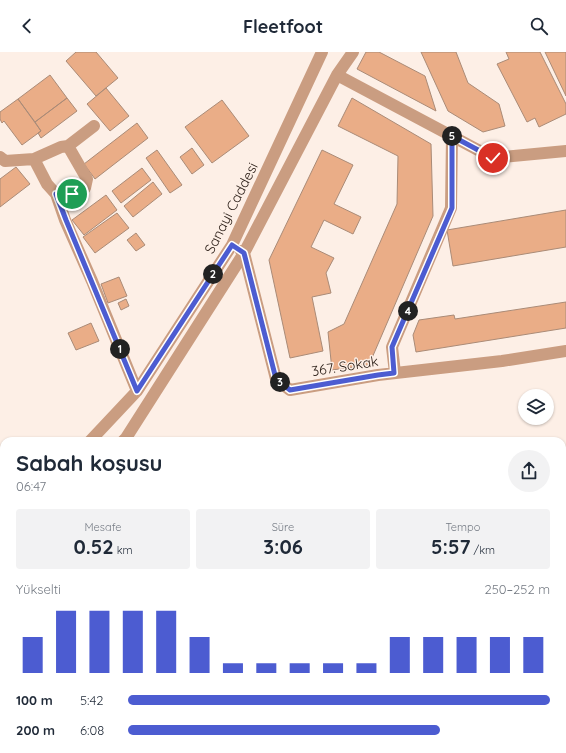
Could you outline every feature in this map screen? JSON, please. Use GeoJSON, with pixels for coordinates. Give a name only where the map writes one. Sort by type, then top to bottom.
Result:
{"type":"FeatureCollection","features":[{"type":"Feature","properties":{"kind":"street","name":"Sanayi Caddesi"},"geometry":{"type":"LineString","coordinates":[[94,437],[137,391],[232,245],[322,52]]}},
{"type":"Feature","properties":{"kind":"street"},"geometry":{"type":"LineString","coordinates":[[127,437],[244,253],[337,75],[353,52]]}},
{"type":"Feature","properties":{"kind":"street"},"geometry":{"type":"LineString","coordinates":[[337,75],[493,158],[566,151]]}},
{"type":"Feature","properties":{"kind":"street"},"geometry":{"type":"LineString","coordinates":[[0,157],[5,161],[34,159],[61,147],[68,146],[94,126]]}},
{"type":"Feature","properties":{"kind":"street"},"geometry":{"type":"LineString","coordinates":[[394,373],[392,347],[452,208],[452,136]]}},
{"type":"Feature","properties":{"kind":"street"},"geometry":{"type":"LineString","coordinates":[[56,194],[72,194],[85,188],[87,179],[68,146]]}},
{"type":"Feature","properties":{"kind":"street"},"geometry":{"type":"LineString","coordinates":[[34,159],[47,184],[56,194],[137,391]]}},
{"type":"Feature","properties":{"kind":"street"},"geometry":{"type":"LineString","coordinates":[[232,245],[244,253]]}},
{"type":"Feature","properties":{"kind":"street","name":"367. Sokak"},"geometry":{"type":"LineString","coordinates":[[244,253],[276,379],[290,390],[371,376],[502,361],[566,351]]}},
{"type":"Feature","properties":{"kind":"building"},"geometry":{"type":"Polygon","coordinates":[[[76,52],[96,52],[118,78],[96,96],[66,61],[76,52]]]}},
{"type":"Feature","properties":{"kind":"building"},"geometry":{"type":"Polygon","coordinates":[[[366,52],[379,52],[425,76],[436,111],[357,69],[366,52]]]}},
{"type":"Feature","properties":{"kind":"building"},"geometry":{"type":"Polygon","coordinates":[[[421,52],[456,52],[468,83],[499,104],[505,126],[483,132],[448,111],[421,52]]]}},
{"type":"Feature","properties":{"kind":"building"},"geometry":{"type":"Polygon","coordinates":[[[506,52],[540,52],[566,104],[566,114],[539,127],[535,118],[527,122],[497,64],[509,59],[506,52]]]}},
{"type":"Feature","properties":{"kind":"building"},"geometry":{"type":"Polygon","coordinates":[[[545,52],[566,52],[566,96],[545,52]]]}},
{"type":"Feature","properties":{"kind":"building"},"geometry":{"type":"Polygon","coordinates":[[[50,75],[67,98],[35,122],[18,99],[50,75]]]}},
{"type":"Feature","properties":{"kind":"building"},"geometry":{"type":"Polygon","coordinates":[[[106,88],[129,116],[110,131],[87,104],[106,88]]]}},
{"type":"Feature","properties":{"kind":"building"},"geometry":{"type":"Polygon","coordinates":[[[67,98],[77,111],[41,138],[38,133],[41,131],[35,122],[67,98]]]}},
{"type":"Feature","properties":{"kind":"building"},"geometry":{"type":"Polygon","coordinates":[[[352,98],[431,144],[433,216],[369,365],[332,370],[328,332],[344,324],[397,204],[398,156],[338,126],[352,98]]]}},
{"type":"Feature","properties":{"kind":"building"},"geometry":{"type":"Polygon","coordinates":[[[18,99],[41,131],[22,145],[4,121],[2,123],[0,119],[0,112],[18,99]]]}},
{"type":"Feature","properties":{"kind":"building"},"geometry":{"type":"Polygon","coordinates":[[[222,100],[249,136],[212,163],[185,127],[222,100]]]}},
{"type":"Feature","properties":{"kind":"building"},"geometry":{"type":"Polygon","coordinates":[[[137,123],[148,138],[95,179],[84,164],[137,123]]]}},
{"type":"Feature","properties":{"kind":"building"},"geometry":{"type":"Polygon","coordinates":[[[192,148],[204,165],[192,174],[180,157],[192,148]]]}},
{"type":"Feature","properties":{"kind":"building"},"geometry":{"type":"Polygon","coordinates":[[[157,150],[182,185],[170,193],[146,158],[157,150]]]}},
{"type":"Feature","properties":{"kind":"building"},"geometry":{"type":"Polygon","coordinates":[[[322,150],[353,165],[334,204],[361,217],[353,234],[324,220],[311,247],[334,258],[326,273],[331,293],[312,297],[323,351],[290,358],[269,260],[322,150]]]}},
{"type":"Feature","properties":{"kind":"building"},"geometry":{"type":"Polygon","coordinates":[[[16,167],[30,184],[0,207],[0,179],[16,167]]]}},
{"type":"Feature","properties":{"kind":"building"},"geometry":{"type":"Polygon","coordinates":[[[142,168],[151,180],[121,203],[112,191],[142,168]]]}},
{"type":"Feature","properties":{"kind":"building"},"geometry":{"type":"Polygon","coordinates":[[[153,182],[162,194],[133,217],[124,206],[153,182]]]}},
{"type":"Feature","properties":{"kind":"building"},"geometry":{"type":"Polygon","coordinates":[[[106,195],[117,210],[84,235],[72,220],[106,195]]]}},
{"type":"Feature","properties":{"kind":"building"},"geometry":{"type":"Polygon","coordinates":[[[566,210],[566,247],[453,266],[447,230],[566,210]]]}},
{"type":"Feature","properties":{"kind":"building"},"geometry":{"type":"Polygon","coordinates":[[[117,213],[129,228],[95,253],[83,237],[117,213]]]}},
{"type":"Feature","properties":{"kind":"building"},"geometry":{"type":"Polygon","coordinates":[[[136,233],[145,245],[136,251],[127,240],[136,233]]]}},
{"type":"Feature","properties":{"kind":"building"},"geometry":{"type":"Polygon","coordinates":[[[119,277],[127,296],[108,303],[101,284],[119,277]]]}},
{"type":"Feature","properties":{"kind":"building"},"geometry":{"type":"Polygon","coordinates":[[[126,299],[129,306],[121,310],[118,303],[126,299]]]}},
{"type":"Feature","properties":{"kind":"building"},"geometry":{"type":"Polygon","coordinates":[[[566,302],[566,328],[416,352],[413,335],[419,320],[454,315],[455,319],[566,302]]]}},
{"type":"Feature","properties":{"kind":"building"},"geometry":{"type":"Polygon","coordinates":[[[91,323],[99,341],[76,350],[68,333],[91,323]]]}},
{"type":"Feature","properties":{"kind":"route"},"geometry":{"type":"LineString","coordinates":[[72,194],[56,194],[137,391],[232,245],[244,253],[276,379],[290,390],[394,373],[392,347],[452,208],[452,136],[493,158]]}}]}
